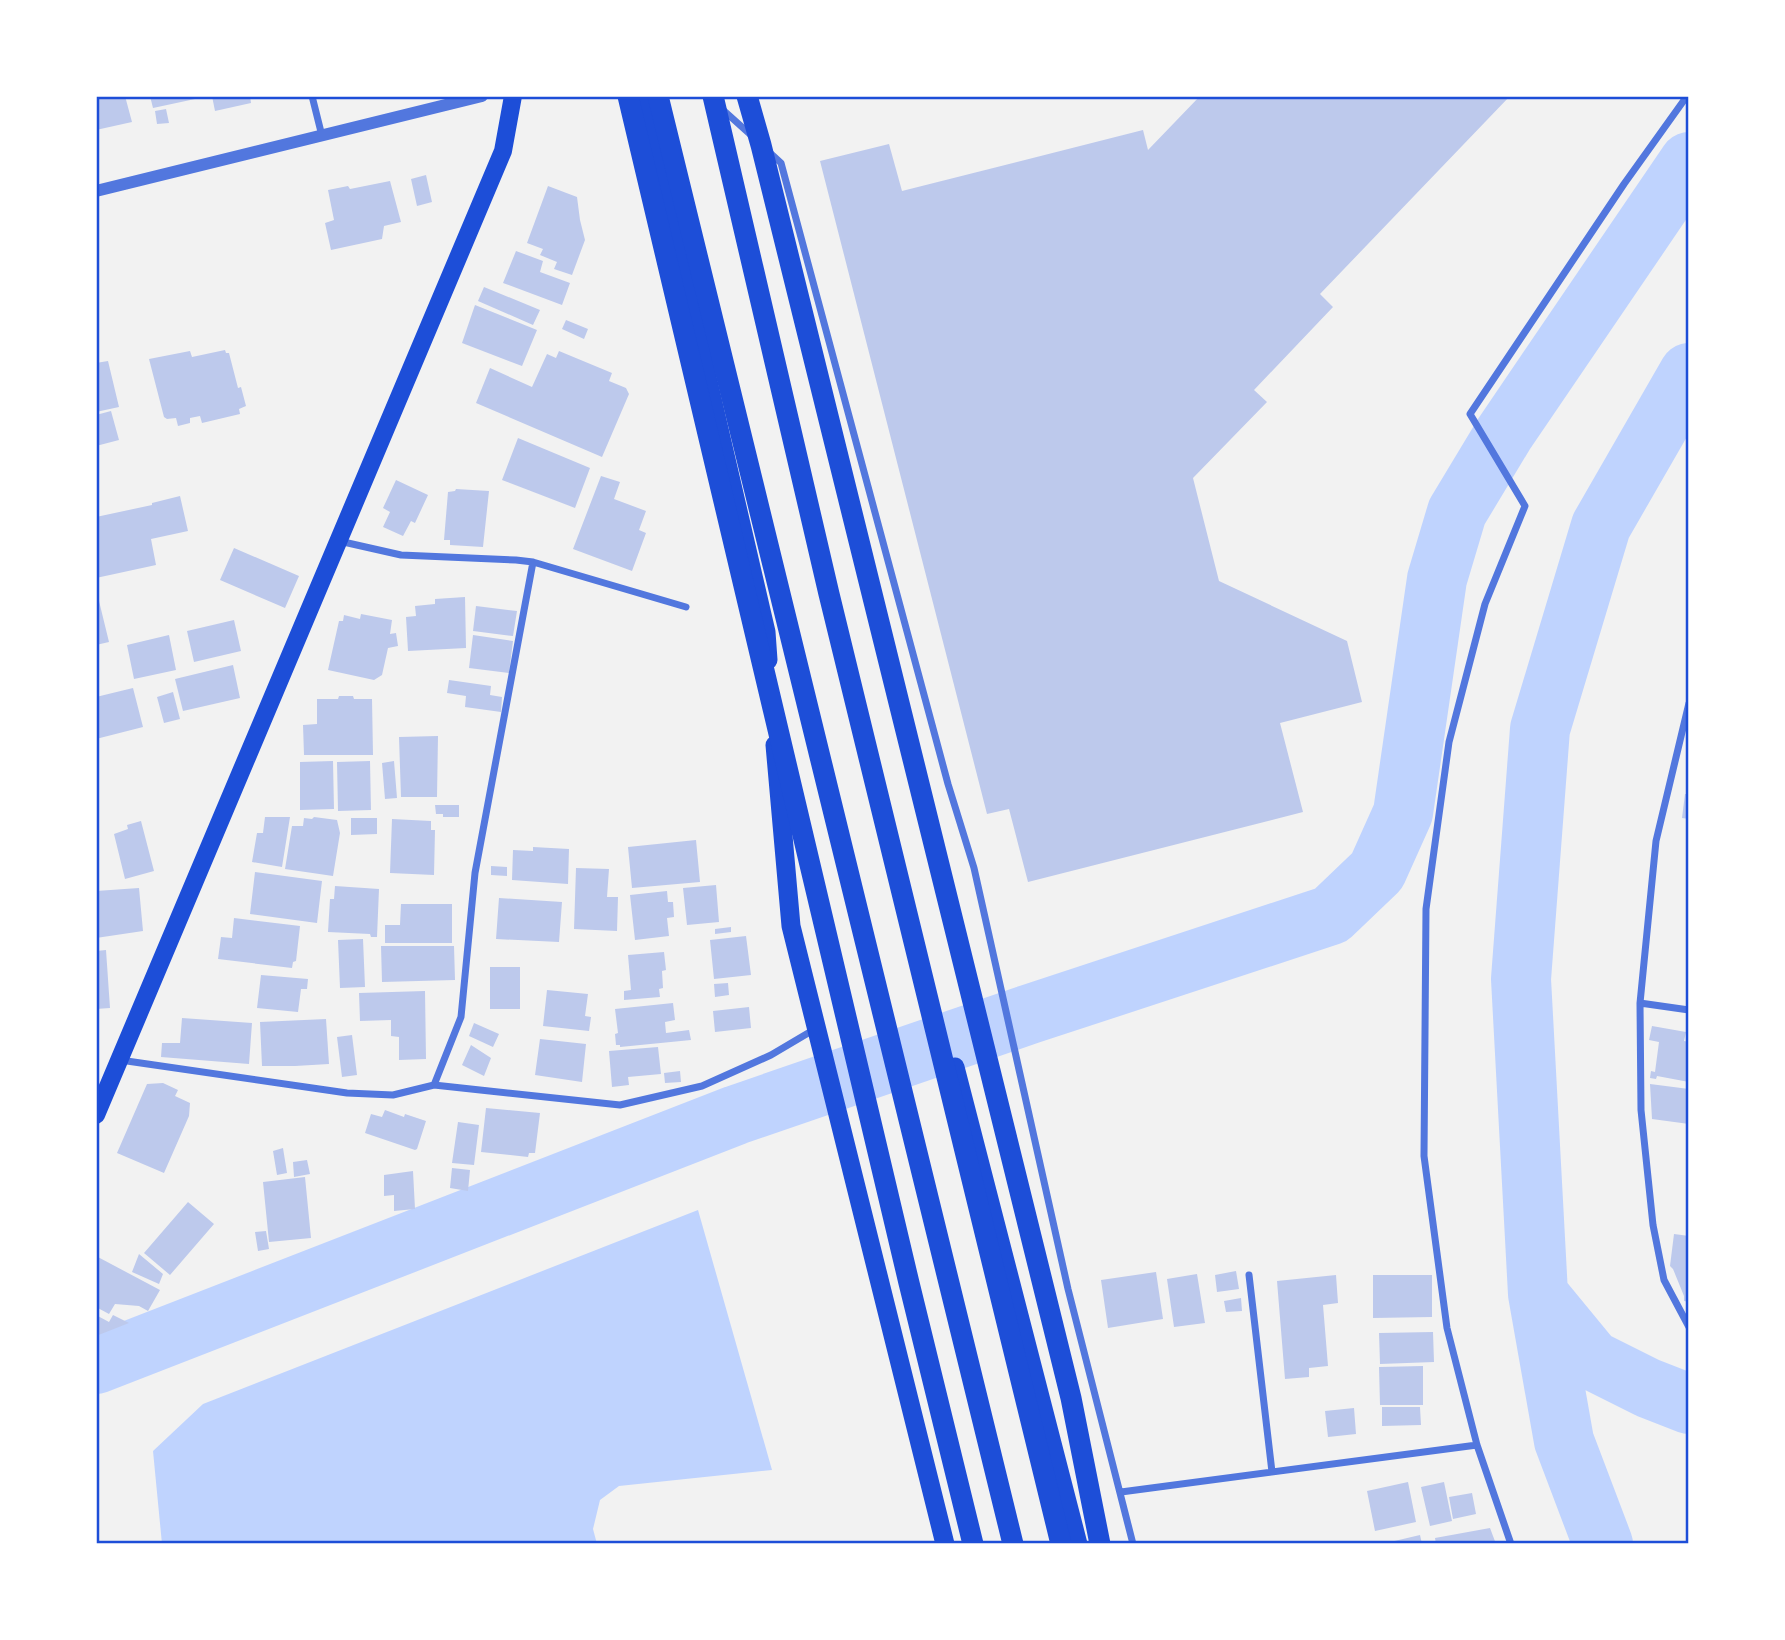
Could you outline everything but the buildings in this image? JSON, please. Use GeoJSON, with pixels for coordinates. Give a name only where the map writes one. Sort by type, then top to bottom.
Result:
{"type":"FeatureCollection","features":[{"type":"Feature","properties":{"kind":"highway"},"geometry":{"type":"LineString","coordinates":[[628,96],[973,1544]]}},
{"type":"Feature","properties":{"kind":"highway"},"geometry":{"type":"LineString","coordinates":[[642,96],[766,632],[791,926],[945,1544]]}},
{"type":"Feature","properties":{"kind":"highway"},"geometry":{"type":"LineString","coordinates":[[658,96],[1013,1544]]}},
{"type":"Feature","properties":{"kind":"highway"},"geometry":{"type":"LineString","coordinates":[[709,96],[1060,1544]]}},
{"type":"Feature","properties":{"kind":"highway"},"geometry":{"type":"LineString","coordinates":[[709,96],[1078,1544]]}},
{"type":"Feature","properties":{"kind":"highway"},"geometry":{"type":"LineString","coordinates":[[747,96],[1071,1398],[1100,1544]]}},
{"type":"Feature","properties":{"kind":"main road"},"geometry":{"type":"LineString","coordinates":[[96,1115],[503,151],[513,96]]}},
{"type":"Feature","properties":{"kind":"street"},"geometry":{"type":"LineString","coordinates":[[312,96],[323,136]]}},
{"type":"Feature","properties":{"kind":"street"},"geometry":{"type":"LineString","coordinates":[[96,191],[482,96]]}},
{"type":"Feature","properties":{"kind":"street"},"geometry":{"type":"LineString","coordinates":[[709,96],[781,163],[948,784],[974,868],[1068,1289],[1133,1544]]}},
{"type":"Feature","properties":{"kind":"street"},"geometry":{"type":"LineString","coordinates":[[1511,1544],[1477,1445],[1447,1328],[1424,1156],[1426,909],[1449,742],[1485,604],[1525,506],[1470,414],[1624,184],[1687,96]]}},
{"type":"Feature","properties":{"kind":"street"},"geometry":{"type":"LineString","coordinates":[[339,541],[401,555],[533,562],[686,607]]}},
{"type":"Feature","properties":{"kind":"street"},"geometry":{"type":"LineString","coordinates":[[434,1085],[461,1017],[475,873],[533,562]]}},
{"type":"Feature","properties":{"kind":"street"},"geometry":{"type":"LineString","coordinates":[[1689,703],[1657,841],[1640,1003],[1641,1110],[1653,1224],[1664,1280],[1689,1327]]}},
{"type":"Feature","properties":{"kind":"street"},"geometry":{"type":"LineString","coordinates":[[1640,1003],[1689,1010]]}},
{"type":"Feature","properties":{"kind":"street"},"geometry":{"type":"LineString","coordinates":[[119,1060],[347,1093],[393,1096],[434,1085],[620,1105],[702,1086],[772,1055],[817,1028]]}},
{"type":"Feature","properties":{"kind":"street"},"geometry":{"type":"LineString","coordinates":[[1249,1275],[1272,1472]]}},
{"type":"Feature","properties":{"kind":"street"},"geometry":{"type":"LineString","coordinates":[[1121,1492],[1477,1445]]}},
{"type":"Feature","properties":{"kind":"water"},"geometry":{"type":"Polygon","coordinates":[[[698,1210],[772,1470],[619,1486],[600,1500],[593,1529],[597,1544],[162,1544],[153,1451],[203,1404],[698,1210]]]}},
{"type":"Feature","properties":{"kind":"waterway"},"geometry":{"type":"LineString","coordinates":[[96,1364],[736,1115],[1331,915],[1377,871],[1403,813],[1437,579],[1457,512],[1504,434],[1689,162]]}},
{"type":"Feature","properties":{"kind":"waterway"},"geometry":{"type":"LineString","coordinates":[[1603,1544],[1564,1441],[1538,1294],[1521,979],[1540,729],[1601,526],[1689,373]]}},
{"type":"Feature","properties":{"kind":"waterway"},"geometry":{"type":"LineString","coordinates":[[1541,1298],[1592,1360],[1648,1388],[1689,1404]]}}]}
